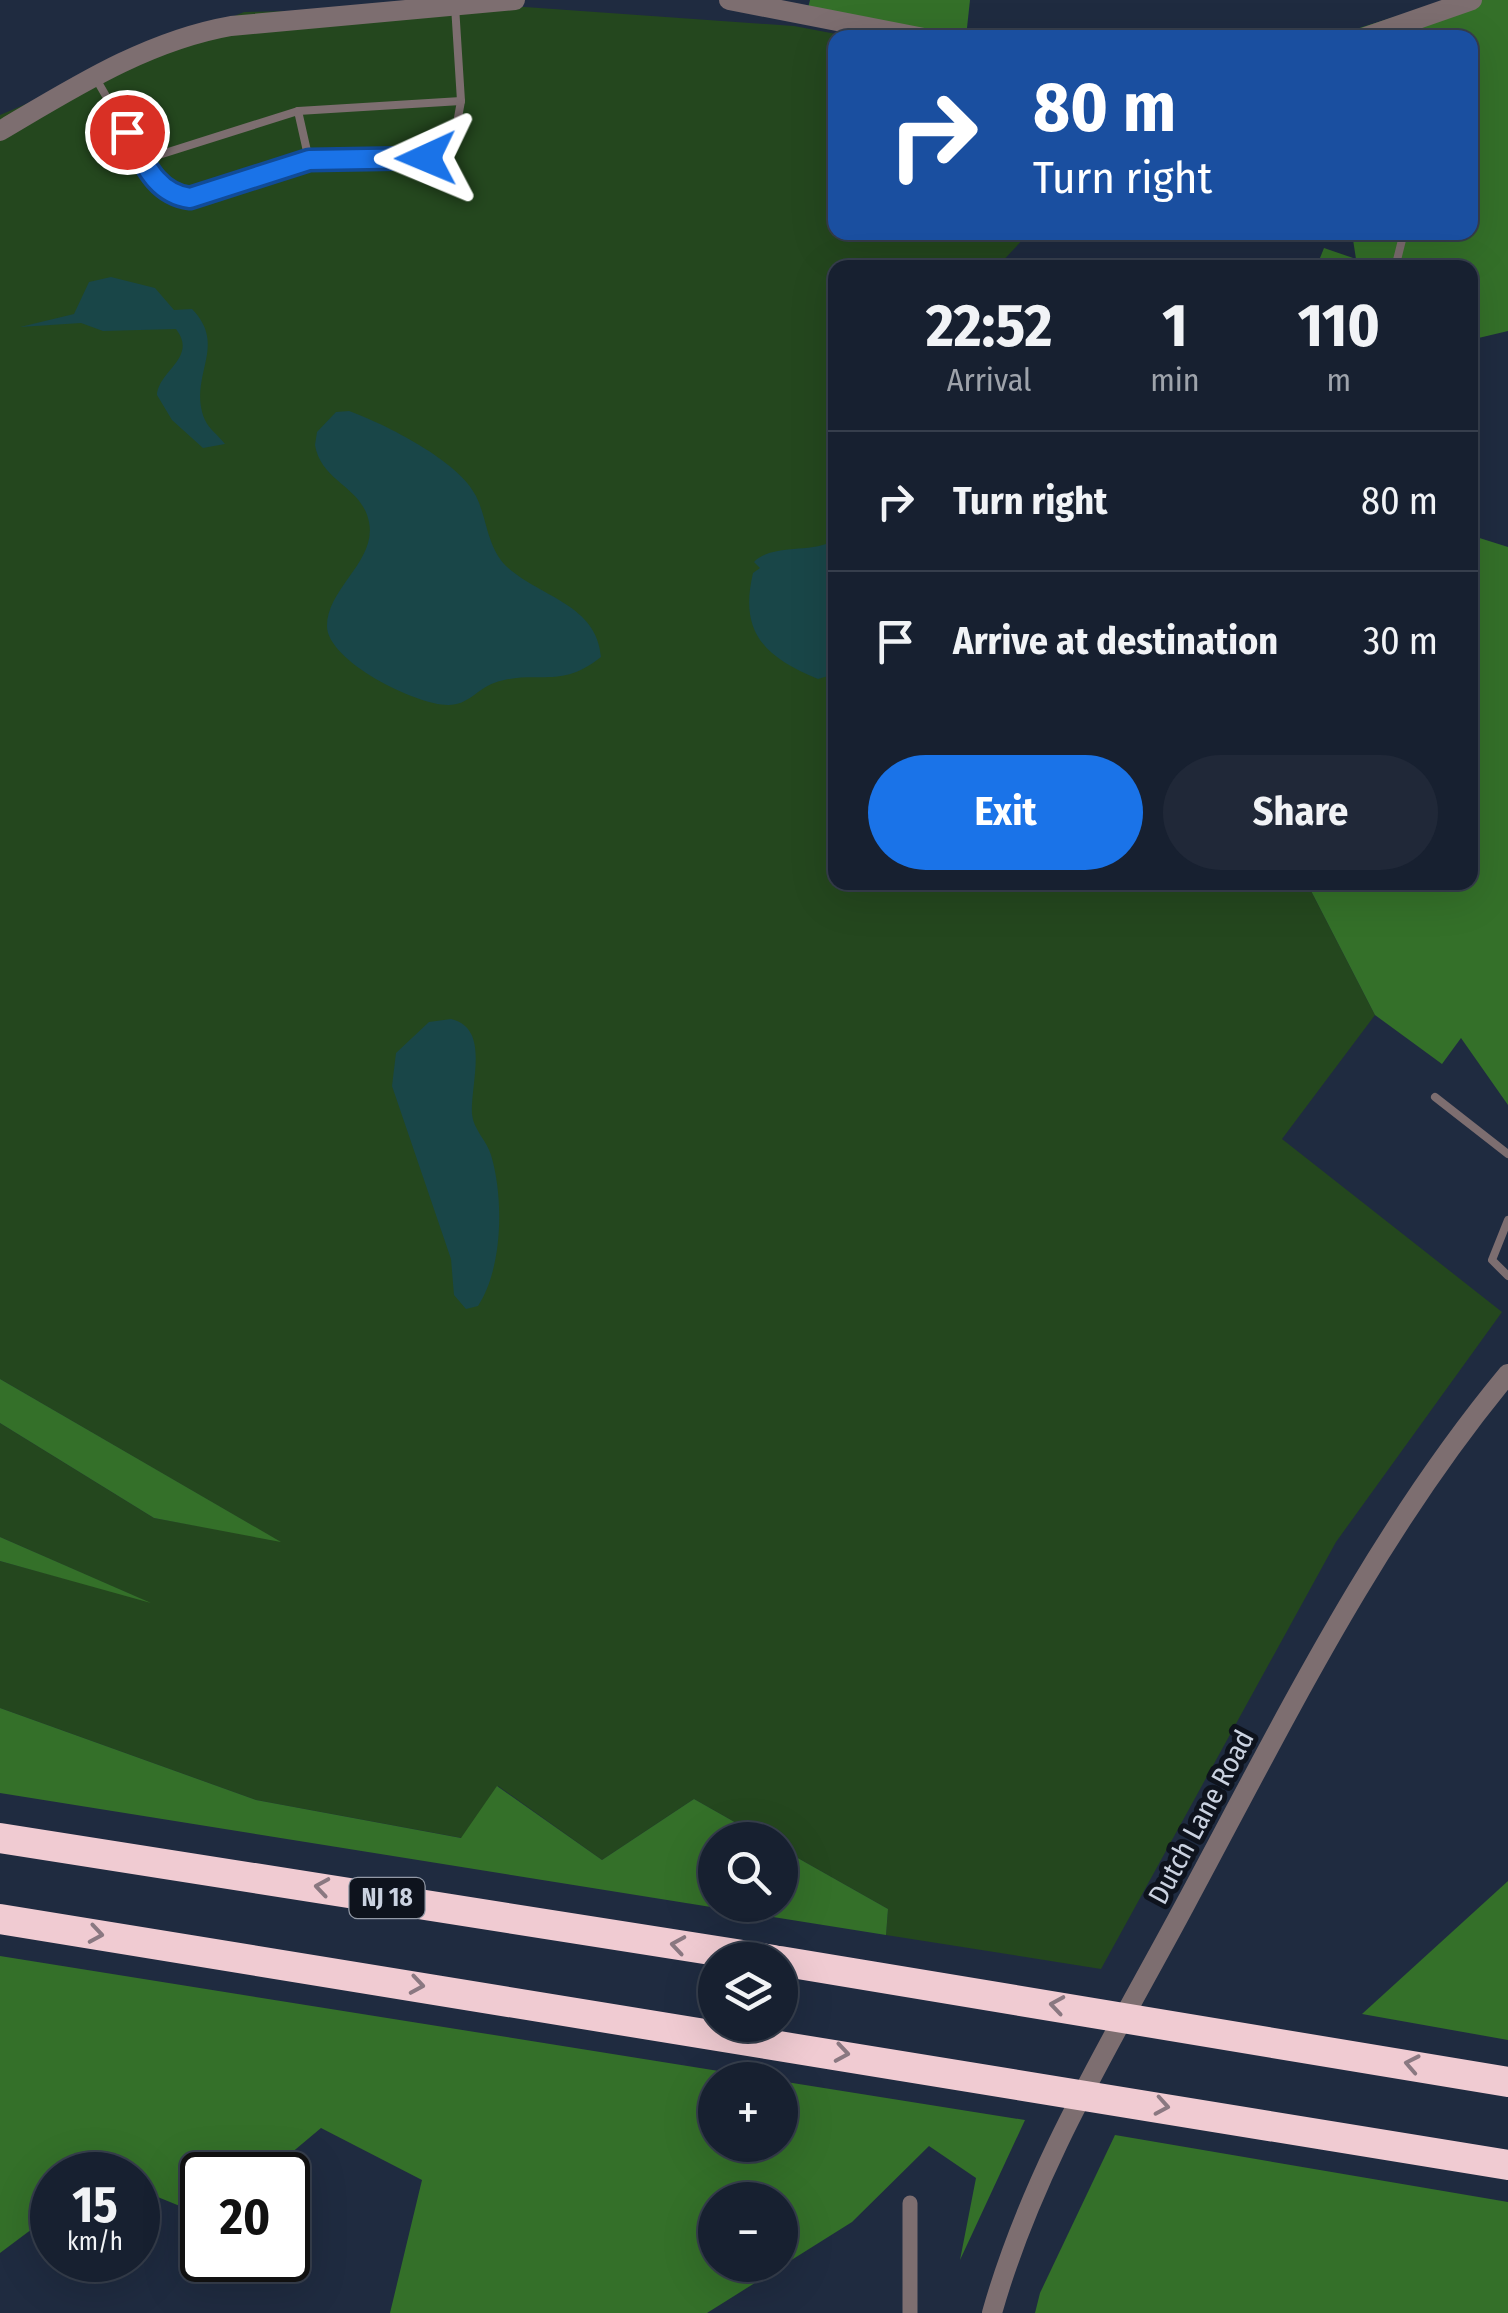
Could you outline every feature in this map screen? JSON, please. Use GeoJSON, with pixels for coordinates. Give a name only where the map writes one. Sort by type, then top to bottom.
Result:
{"type":"FeatureCollection","features":[{"type":"Feature","properties":{"kind":"highway","name":"NJ 18"},"geometry":{"type":"LineString","coordinates":[[0,1838],[698,1948]]}},
{"type":"Feature","properties":{"kind":"highway"},"geometry":{"type":"LineString","coordinates":[[0,1918],[1508,2165]]}},
{"type":"Feature","properties":{"kind":"highway","name":"NJ 18"},"geometry":{"type":"LineString","coordinates":[[798,1964],[1508,2082]]}},
{"type":"Feature","properties":{"kind":"street"},"geometry":{"type":"LineString","coordinates":[[0,131],[95,77],[188,34],[514,0]]}},
{"type":"Feature","properties":{"kind":"street"},"geometry":{"type":"LineString","coordinates":[[729,0],[883,30]]}},
{"type":"Feature","properties":{"kind":"street"},"geometry":{"type":"LineString","coordinates":[[1386,30],[1472,0]]}},
{"type":"Feature","properties":{"kind":"street","name":"Dutch Lane Road"},"geometry":{"type":"LineString","coordinates":[[992,2313],[1042,2174],[1330,1635],[1420,1494],[1508,1374]]}},
{"type":"Feature","properties":{"kind":"street"},"geometry":{"type":"LineString","coordinates":[[910,2203],[910,2313]]}},
{"type":"Feature","properties":{"kind":"lane"},"geometry":{"type":"LineString","coordinates":[[95,77],[143,160],[171,196],[190,198],[309,160],[426,158],[448,144],[456,129],[460,101],[456,5]]}},
{"type":"Feature","properties":{"kind":"lane"},"geometry":{"type":"LineString","coordinates":[[143,160],[298,112],[460,101]]}},
{"type":"Feature","properties":{"kind":"lane"},"geometry":{"type":"LineString","coordinates":[[298,112],[309,160]]}},
{"type":"Feature","properties":{"kind":"lane"},"geometry":{"type":"LineString","coordinates":[[1435,1097],[1508,1154]]}},
{"type":"Feature","properties":{"kind":"lane"},"geometry":{"type":"LineString","coordinates":[[1508,1220],[1492,1260],[1508,1276]]}},
{"type":"Feature","properties":{"kind":"green space"},"geometry":{"type":"Polygon","coordinates":[[[810,0],[970,0],[967,30],[911,30],[808,8],[810,0]]]}},
{"type":"Feature","properties":{"kind":"green space"},"geometry":{"type":"Polygon","coordinates":[[[1448,0],[1508,0],[1508,331],[1478,338],[1478,260],[1319,260],[1324,248],[1356,259],[1353,240],[1478,240],[1478,30],[1353,30],[1448,0]]]}},
{"type":"Feature","properties":{"kind":"green space"},"geometry":{"type":"Polygon","coordinates":[[[525,7],[794,26],[828,32],[828,240],[1022,240],[1004,260],[828,260],[828,890],[1311,890],[1375,1015],[1282,1139],[1502,1312],[1336,1542],[1101,1969],[886,1935],[888,1909],[798,1858],[798,1822],[734,1822],[694,1799],[602,1860],[498,1786],[462,1838],[256,1800],[0,1708],[0,1561],[141,1599],[0,1537],[0,1423],[154,1518],[277,1540],[0,1379],[0,115],[244,12],[525,7]]]}},
{"type":"Feature","properties":{"kind":"green space"},"geometry":{"type":"Polygon","coordinates":[[[1478,538],[1508,547],[1508,1105],[1461,1038],[1442,1064],[1375,1015],[1311,890],[1478,890],[1478,538]]]}},
{"type":"Feature","properties":{"kind":"green space"},"geometry":{"type":"Polygon","coordinates":[[[0,1379],[281,1542],[154,1518],[0,1423],[0,1379]]]}},
{"type":"Feature","properties":{"kind":"green space"},"geometry":{"type":"Polygon","coordinates":[[[0,1537],[151,1603],[0,1561],[0,1537]]]}},
{"type":"Feature","properties":{"kind":"green space"},"geometry":{"type":"Polygon","coordinates":[[[0,1708],[256,1800],[461,1838],[497,1786],[602,1860],[694,1799],[734,1822],[698,1822],[698,1905],[0,1793],[0,1708]]]}},
{"type":"Feature","properties":{"kind":"green space"},"geometry":{"type":"Polygon","coordinates":[[[798,1858],[888,1909],[886,1935],[798,1921],[798,1858]]]}},
{"type":"Feature","properties":{"kind":"green space"},"geometry":{"type":"Polygon","coordinates":[[[1508,1881],[1508,2040],[1362,2014],[1508,1881]]]}},
{"type":"Feature","properties":{"kind":"green space"},"geometry":{"type":"Polygon","coordinates":[[[0,1956],[698,2068],[698,2162],[798,2162],[798,2084],[1025,2120],[960,2260],[976,2178],[929,2146],[852,2222],[798,2256],[798,2182],[698,2182],[698,2282],[756,2282],[707,2313],[390,2313],[422,2180],[321,2128],[292,2152],[180,2152],[180,2206],[160,2198],[160,2152],[30,2152],[30,2230],[0,2253],[0,1956]]]}},
{"type":"Feature","properties":{"kind":"green space"},"geometry":{"type":"Polygon","coordinates":[[[1115,2135],[1508,2202],[1508,2313],[1035,2313],[1040,2293],[1115,2135]]]}},
{"type":"Feature","properties":{"kind":"shaded area"},"geometry":{"type":"Polygon","coordinates":[[[111,277],[155,288],[174,310],[192,309],[202,323],[208,349],[201,404],[207,423],[225,444],[203,448],[172,420],[157,395],[183,348],[176,329],[103,331],[81,323],[20,327],[74,314],[89,282],[111,277]]]}},
{"type":"Feature","properties":{"kind":"shaded area"},"geometry":{"type":"Polygon","coordinates":[[[349,411],[401,434],[454,470],[476,496],[491,541],[506,566],[578,613],[597,639],[601,657],[560,676],[494,683],[462,702],[448,705],[396,689],[341,653],[327,626],[329,612],[366,549],[369,522],[358,500],[325,468],[315,445],[317,432],[336,412],[349,411]]]}},
{"type":"Feature","properties":{"kind":"shaded area"},"geometry":{"type":"Polygon","coordinates":[[[826,544],[828,676],[818,679],[783,661],[760,640],[753,627],[750,594],[753,573],[760,568],[754,562],[762,556],[826,544]]]}},
{"type":"Feature","properties":{"kind":"shaded area"},"geometry":{"type":"Polygon","coordinates":[[[451,1019],[463,1024],[475,1045],[472,1114],[491,1155],[498,1191],[499,1232],[492,1272],[478,1306],[466,1309],[454,1295],[451,1259],[392,1086],[396,1053],[429,1022],[451,1019]]]}},
{"type":"Feature","properties":{"kind":"route"},"geometry":{"type":"LineString","coordinates":[[127,132],[160,186],[171,196],[190,198],[309,160],[426,158]]}}]}
